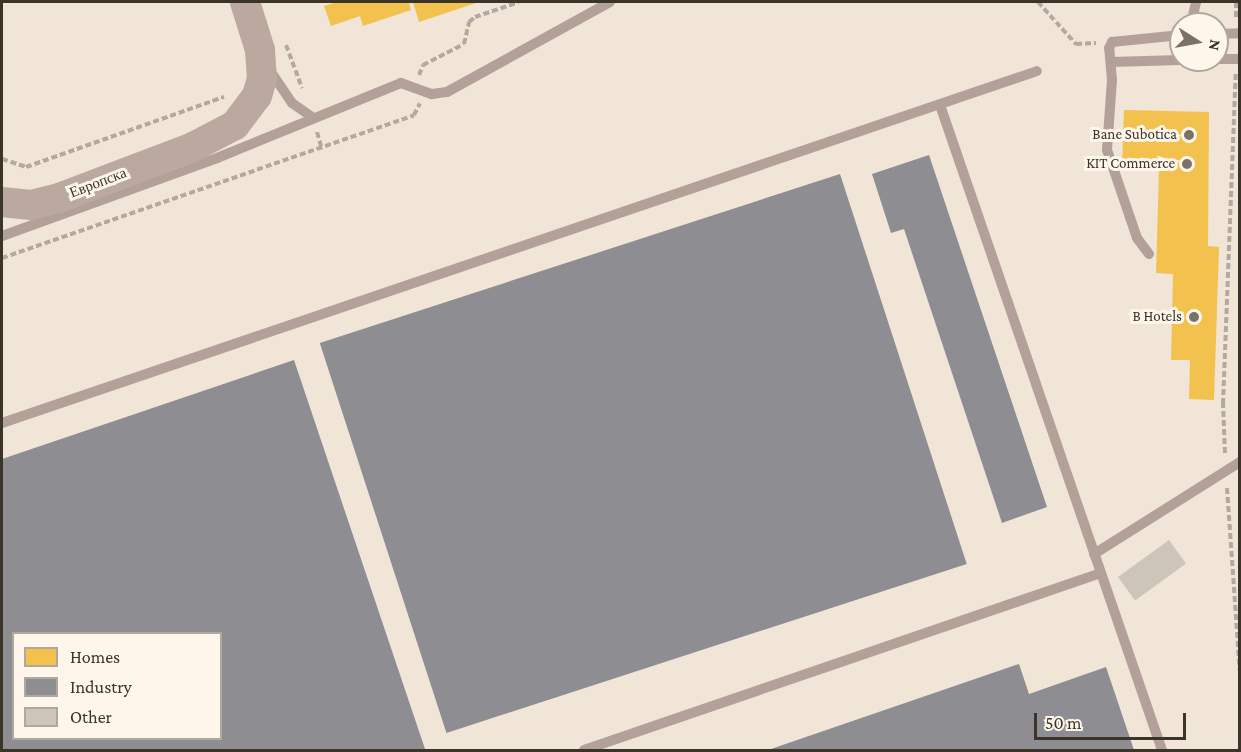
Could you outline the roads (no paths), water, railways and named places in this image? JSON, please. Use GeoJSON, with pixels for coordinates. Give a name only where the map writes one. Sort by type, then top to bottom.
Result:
{"type":"FeatureCollection","features":[{"type":"Feature","properties":{"kind":"street"},"geometry":{"type":"LineString","coordinates":[[245,2],[262,58]]}},
{"type":"Feature","properties":{"kind":"street","name":"Европска"},"geometry":{"type":"LineString","coordinates":[[2,202],[40,214],[208,148],[248,111],[262,79],[262,58]]}},
{"type":"Feature","properties":{"kind":"lane"},"geometry":{"type":"LineString","coordinates":[[208,148],[312,117],[401,83],[432,94],[447,92],[610,2]]}},
{"type":"Feature","properties":{"kind":"lane"},"geometry":{"type":"LineString","coordinates":[[1149,254],[1137,238],[1107,150],[1111,62],[1108,48],[1112,42],[1169,36]]}},
{"type":"Feature","properties":{"kind":"lane"},"geometry":{"type":"LineString","coordinates":[[262,58],[292,103],[312,117]]}},
{"type":"Feature","properties":{"kind":"lane"},"geometry":{"type":"LineString","coordinates":[[1111,62],[1169,60]]}},
{"type":"Feature","properties":{"kind":"lane"},"geometry":{"type":"LineString","coordinates":[[2,423],[1037,72]]}},
{"type":"Feature","properties":{"kind":"lane"},"geometry":{"type":"LineString","coordinates":[[940,105],[1162,750]]}},
{"type":"Feature","properties":{"kind":"lane"},"geometry":{"type":"LineString","coordinates":[[2,236],[40,214]]}},
{"type":"Feature","properties":{"kind":"lane"},"geometry":{"type":"LineString","coordinates":[[1094,554],[1226,467],[1239,462]]}},
{"type":"Feature","properties":{"kind":"lane"},"geometry":{"type":"LineString","coordinates":[[584,750],[1101,573]]}},
{"type":"Feature","properties":{"kind":"place","name":"Bane Subotica"},"geometry":{"type":"Point","coordinates":[1189,135]}},
{"type":"Feature","properties":{"kind":"place","name":"KIT Commerce"},"geometry":{"type":"Point","coordinates":[1187,164]}},
{"type":"Feature","properties":{"kind":"place","name":"B Hotels"},"geometry":{"type":"Point","coordinates":[1194,317]}}]}
